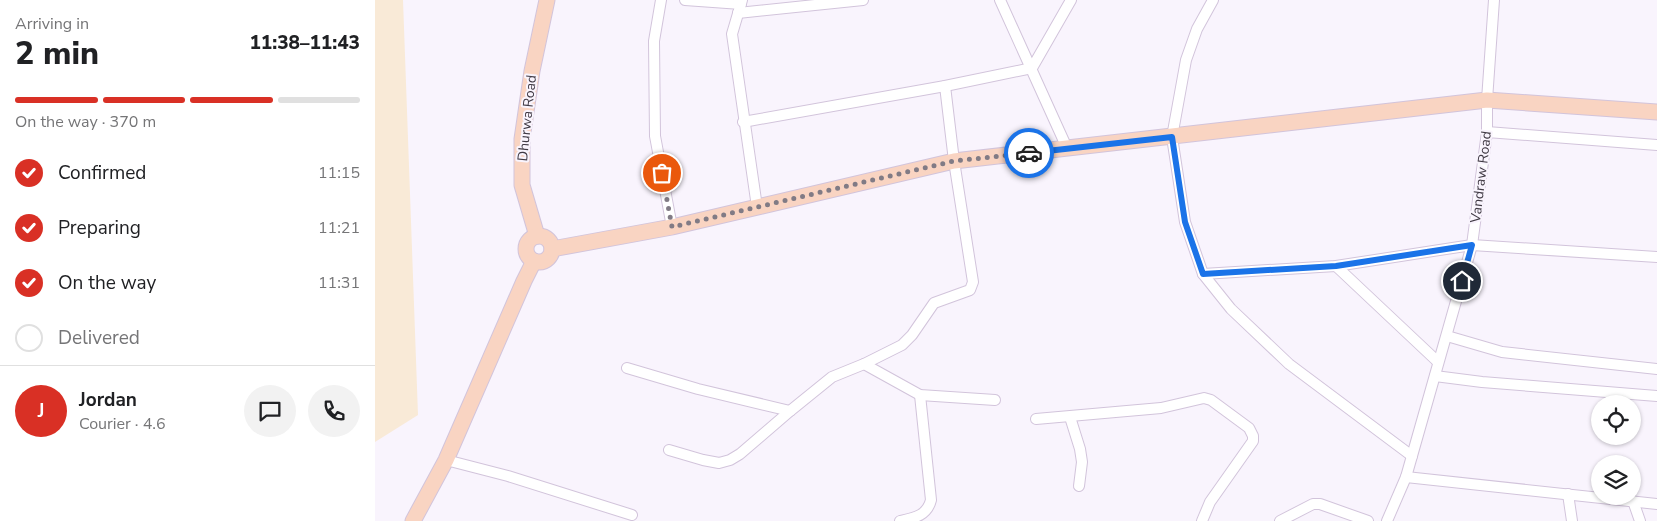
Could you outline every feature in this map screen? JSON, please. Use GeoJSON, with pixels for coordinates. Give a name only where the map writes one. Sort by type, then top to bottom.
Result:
{"type":"FeatureCollection","features":[{"type":"Feature","properties":{"kind":"street","name":"Dhurwa Road"},"geometry":{"type":"LineString","coordinates":[[537,236],[522,185],[522,139],[532,71],[547,0]]}},
{"type":"Feature","properties":{"kind":"street"},"geometry":{"type":"LineString","coordinates":[[661,0],[654,40],[655,136],[672,227]]}},
{"type":"Feature","properties":{"kind":"street"},"geometry":{"type":"LineString","coordinates":[[685,0],[740,6],[863,0]]}},
{"type":"Feature","properties":{"kind":"street"},"geometry":{"type":"LineString","coordinates":[[1000,0],[1067,148]]}},
{"type":"Feature","properties":{"kind":"street"},"geometry":{"type":"LineString","coordinates":[[743,122],[945,86],[1032,68],[1071,0]]}},
{"type":"Feature","properties":{"kind":"street"},"geometry":{"type":"LineString","coordinates":[[1213,0],[1197,29],[1186,60],[1172,137],[1185,222],[1203,274],[1231,309],[1289,364],[1412,456]]}},
{"type":"Feature","properties":{"kind":"street","name":"Vandraw Road"},"geometry":{"type":"LineString","coordinates":[[1387,521],[1406,477],[1472,245],[1487,132],[1487,100],[1494,0]]}},
{"type":"Feature","properties":{"kind":"street"},"geometry":{"type":"LineString","coordinates":[[740,6],[732,34],[743,122],[757,207]]}},
{"type":"Feature","properties":{"kind":"street"},"geometry":{"type":"LineString","coordinates":[[669,450],[711,462],[719,463],[730,460],[741,454],[832,377],[902,345],[912,335],[934,303],[966,292],[973,286],[945,86]]}},
{"type":"Feature","properties":{"kind":"street"},"geometry":{"type":"LineString","coordinates":[[552,249],[672,227],[954,161],[1487,100],[1657,112]]}},
{"type":"Feature","properties":{"kind":"street"},"geometry":{"type":"LineString","coordinates":[[1487,132],[1657,145]]}},
{"type":"Feature","properties":{"kind":"street"},"geometry":{"type":"LineString","coordinates":[[537,236],[542,236],[549,241],[552,249],[546,260],[538,262],[528,256],[526,248],[530,240],[537,236]]}},
{"type":"Feature","properties":{"kind":"street"},"geometry":{"type":"LineString","coordinates":[[1203,274],[1336,266],[1472,245],[1657,257]]}},
{"type":"Feature","properties":{"kind":"street"},"geometry":{"type":"LineString","coordinates":[[413,521],[446,460],[523,281],[534,261]]}},
{"type":"Feature","properties":{"kind":"street"},"geometry":{"type":"LineString","coordinates":[[1336,266],[1438,362]]}},
{"type":"Feature","properties":{"kind":"street"},"geometry":{"type":"LineString","coordinates":[[1447,336],[1502,352],[1657,369]]}},
{"type":"Feature","properties":{"kind":"street"},"geometry":{"type":"LineString","coordinates":[[864,364],[920,395],[995,400]]}},
{"type":"Feature","properties":{"kind":"street"},"geometry":{"type":"LineString","coordinates":[[627,368],[698,389],[790,411]]}},
{"type":"Feature","properties":{"kind":"street"},"geometry":{"type":"LineString","coordinates":[[1435,376],[1491,383],[1657,396]]}},
{"type":"Feature","properties":{"kind":"street"},"geometry":{"type":"LineString","coordinates":[[900,521],[921,516],[927,511],[931,500],[920,395]]}},
{"type":"Feature","properties":{"kind":"street"},"geometry":{"type":"LineString","coordinates":[[1035,419],[1161,408],[1203,398],[1211,400],[1249,428],[1253,441],[1210,502],[1202,521]]}},
{"type":"Feature","properties":{"kind":"street"},"geometry":{"type":"LineString","coordinates":[[1070,417],[1080,448],[1082,462],[1079,486]]}},
{"type":"Feature","properties":{"kind":"street"},"geometry":{"type":"LineString","coordinates":[[446,460],[508,476],[632,515]]}},
{"type":"Feature","properties":{"kind":"street"},"geometry":{"type":"LineString","coordinates":[[1406,477],[1591,496]]}},
{"type":"Feature","properties":{"kind":"street"},"geometry":{"type":"LineString","coordinates":[[1568,494],[1572,521]]}},
{"type":"Feature","properties":{"kind":"street"},"geometry":{"type":"LineString","coordinates":[[1641,502],[1657,504]]}},
{"type":"Feature","properties":{"kind":"street"},"geometry":{"type":"LineString","coordinates":[[1280,521],[1313,504],[1320,504],[1368,521]]}},
{"type":"Feature","properties":{"kind":"street"},"geometry":{"type":"LineString","coordinates":[[1634,505],[1640,521]]}},
{"type":"Feature","properties":{"kind":"shaded area"},"geometry":{"type":"Polygon","coordinates":[[[375,0],[403,0],[418,415],[375,442],[375,0]]]}},
{"type":"Feature","properties":{"kind":"way so far"},"geometry":{"type":"LineString","coordinates":[[662,173],[672,227],[954,161],[1029,153]]}},
{"type":"Feature","properties":{"kind":"route"},"geometry":{"type":"LineString","coordinates":[[1029,153],[1172,137],[1185,222],[1203,274],[1336,266],[1472,245],[1462,281]]}}]}
